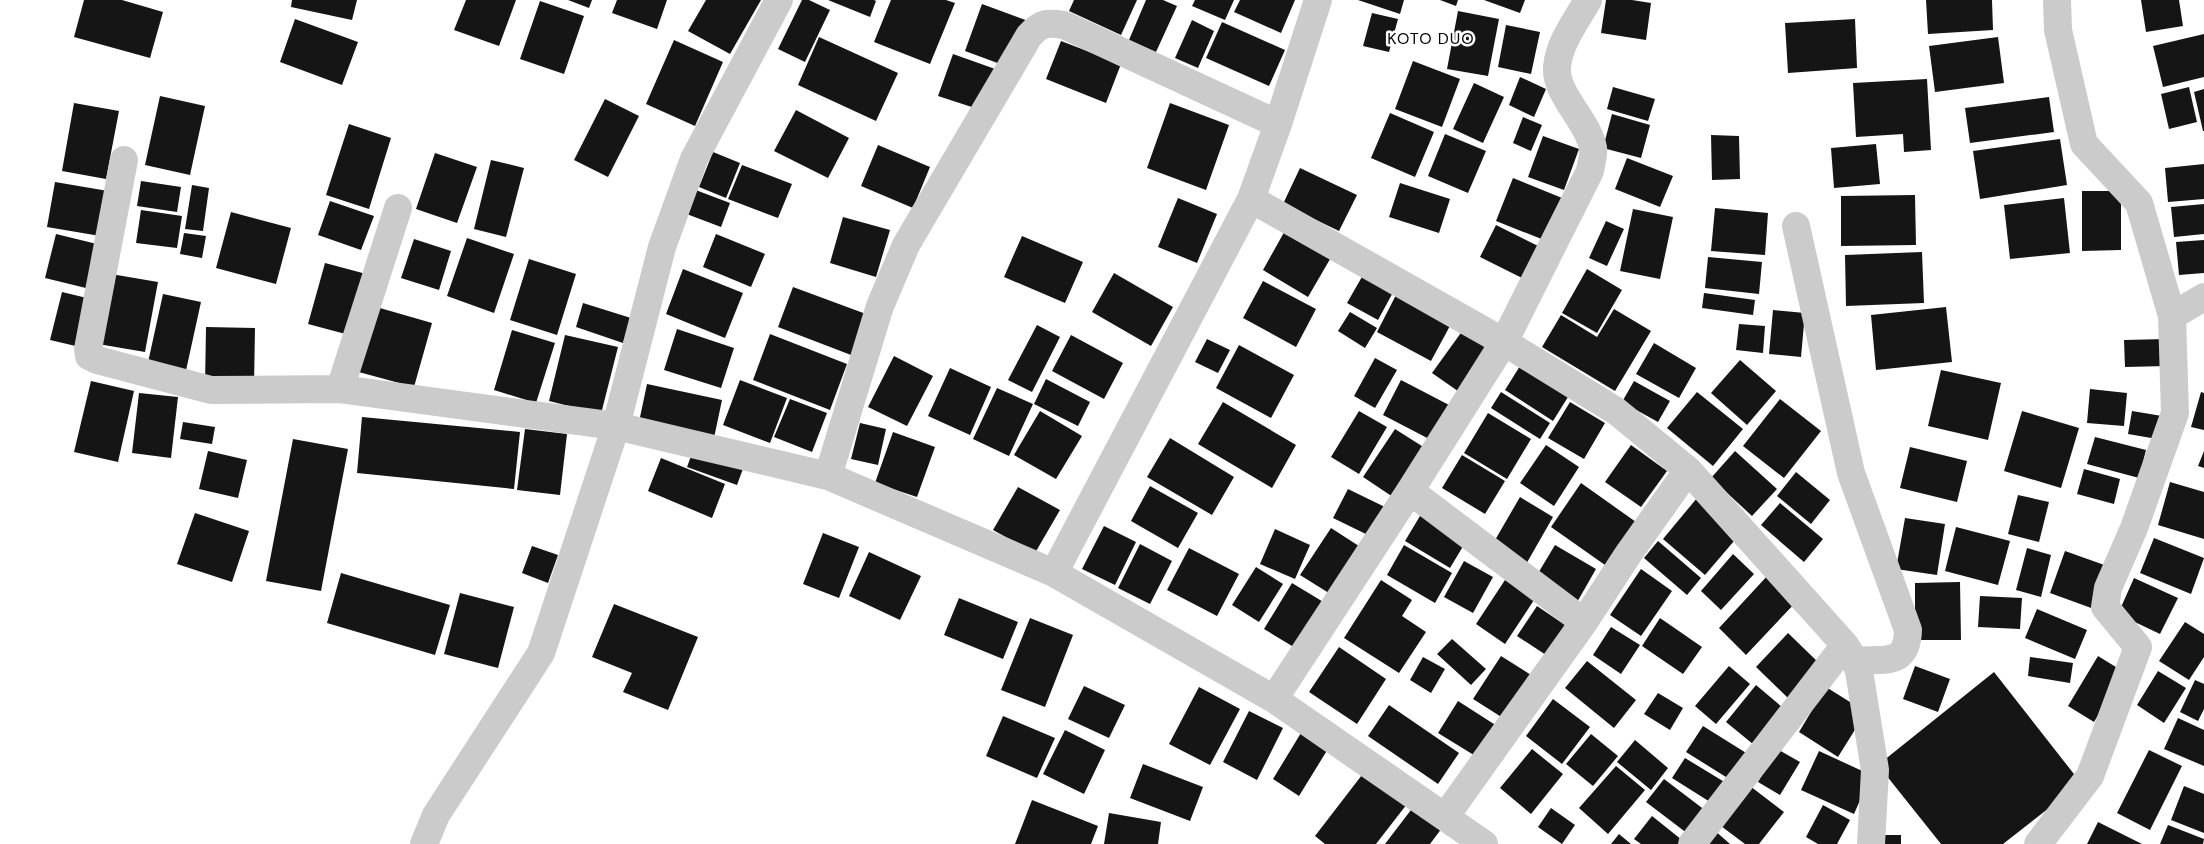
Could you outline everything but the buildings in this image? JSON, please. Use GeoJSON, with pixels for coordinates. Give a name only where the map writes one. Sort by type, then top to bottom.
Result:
{"type":"FeatureCollection","features":[{"type":"Feature","properties":{"kind":"street"},"geometry":{"type":"LineString","coordinates":[[424,844],[436,815],[541,653],[616,426],[662,247],[694,159],[779,0]]}},
{"type":"Feature","properties":{"kind":"street"},"geometry":{"type":"LineString","coordinates":[[1054,573],[1250,199],[1278,124],[1318,0]]}},
{"type":"Feature","properties":{"kind":"street"},"geometry":{"type":"LineString","coordinates":[[1274,699],[1410,491],[1504,342],[1590,171],[1593,149],[1583,124],[1560,86],[1557,68],[1563,44],[1588,0]]}},
{"type":"Feature","properties":{"kind":"street"},"geometry":{"type":"LineString","coordinates":[[2038,844],[2090,776],[2138,648],[2105,607],[2108,588],[2134,528],[2175,413],[2172,316],[2139,203],[2084,144],[2058,30],[2057,0]]}},
{"type":"Feature","properties":{"kind":"street"},"geometry":{"type":"LineString","coordinates":[[828,476],[880,306],[906,246],[1029,36],[1039,26],[1050,23],[1064,26],[1278,124]]}},
{"type":"Feature","properties":{"kind":"street"},"geometry":{"type":"LineString","coordinates":[[124,160],[88,349],[89,356],[97,360],[211,390],[340,389],[616,426],[828,476],[1054,573],[1274,699],[1484,844]]}},
{"type":"Feature","properties":{"kind":"street"},"geometry":{"type":"LineString","coordinates":[[1250,199],[1504,342],[1616,411],[1688,470],[1855,655],[1875,770],[1872,844]]}},
{"type":"Feature","properties":{"kind":"street"},"geometry":{"type":"LineString","coordinates":[[340,389],[398,208]]}},
{"type":"Feature","properties":{"kind":"street"},"geometry":{"type":"LineString","coordinates":[[1796,226],[1851,473],[1908,630],[1907,643],[1903,653],[1895,659],[1855,655]]}},
{"type":"Feature","properties":{"kind":"street"},"geometry":{"type":"LineString","coordinates":[[2172,316],[2204,297]]}},
{"type":"Feature","properties":{"kind":"street"},"geometry":{"type":"LineString","coordinates":[[1445,817],[1584,622],[1629,553],[1688,470]]}},
{"type":"Feature","properties":{"kind":"street"},"geometry":{"type":"LineString","coordinates":[[1410,491],[1584,622]]}},
{"type":"Feature","properties":{"kind":"street"},"geometry":{"type":"LineString","coordinates":[[1692,844],[1855,655]]}},
{"type":"Feature","properties":{"kind":"district","name":"KOTO DUO"},"geometry":{"type":"Point","coordinates":[1431,38]}}]}
